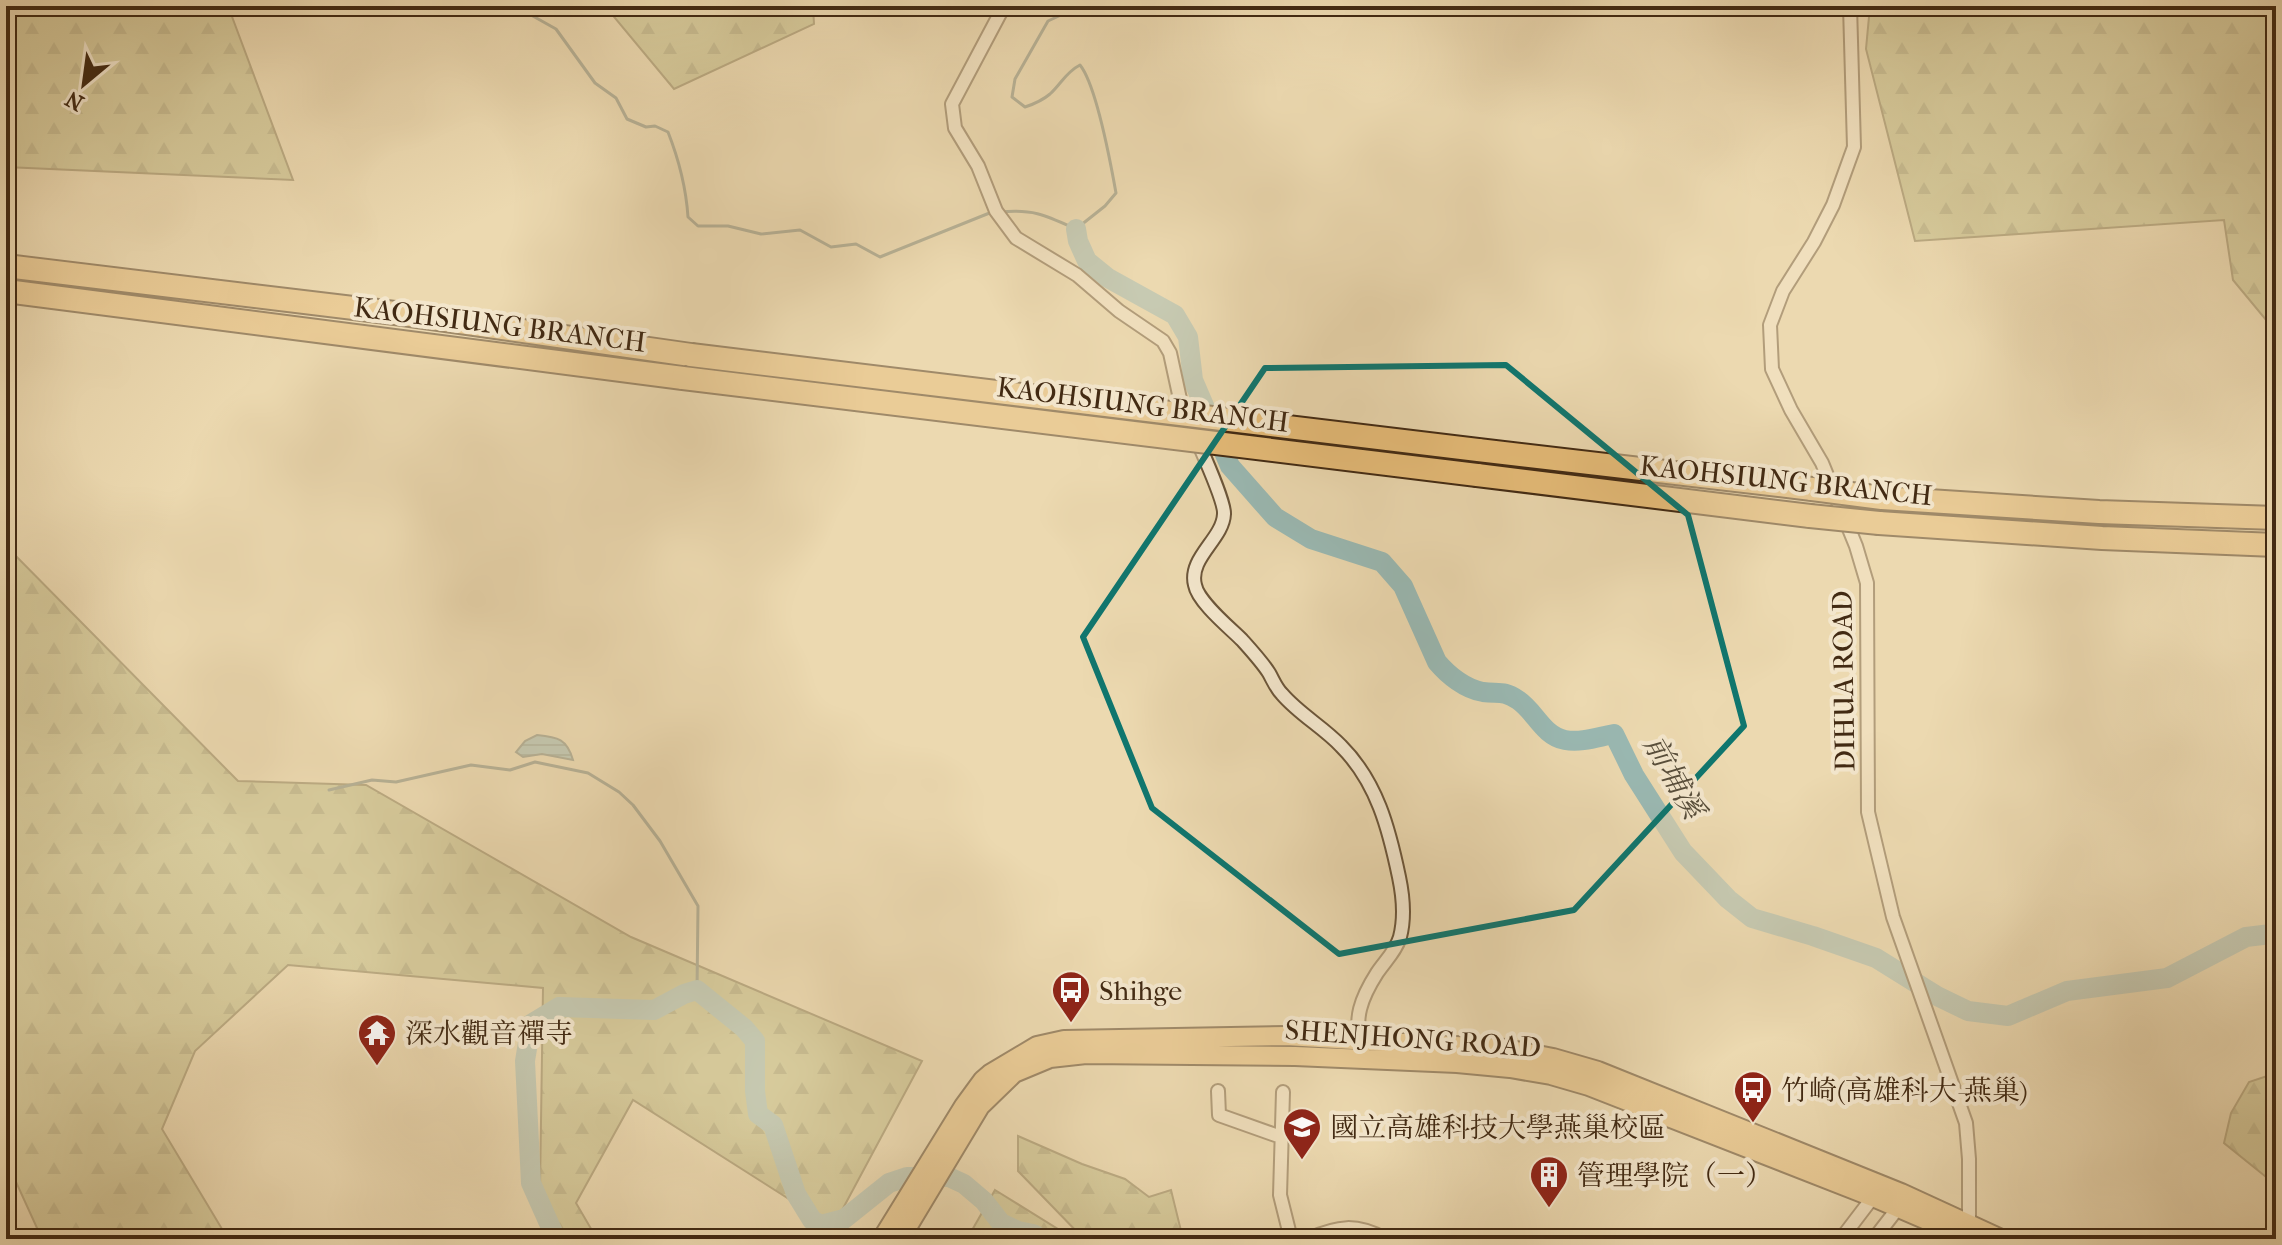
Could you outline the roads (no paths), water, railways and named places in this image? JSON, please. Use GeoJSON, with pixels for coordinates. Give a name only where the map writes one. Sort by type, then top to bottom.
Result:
{"type":"FeatureCollection","features":[{"type":"Feature","properties":{"kind":"highway","name":"KAOHSIUNG BRANCH"},"geometry":{"type":"LineString","coordinates":[[6,266],[403,314],[691,355],[1882,498],[2099,512],[2276,518]]}},
{"type":"Feature","properties":{"kind":"highway","name":"KAOHSIUNG BRANCH"},"geometry":{"type":"LineString","coordinates":[[6,291],[683,378],[1810,516],[2102,538],[2276,545]]}},
{"type":"Feature","properties":{"kind":"main road","name":"SHENJHONG ROAD"},"geometry":{"type":"LineString","coordinates":[[972,1106],[990,1074],[1037,1046],[1064,1040],[1360,1034],[1506,1049],[1598,1071],[1896,1199]]}},
{"type":"Feature","properties":{"kind":"main road","name":"SHENJHONG ROAD"},"geometry":{"type":"LineString","coordinates":[[972,1106],[1014,1073],[1050,1058],[1073,1056],[1280,1055],[1510,1068],[1589,1086],[1873,1197],[1896,1199]]}},
{"type":"Feature","properties":{"kind":"main road"},"geometry":{"type":"LineString","coordinates":[[882,1239],[972,1106]]}},
{"type":"Feature","properties":{"kind":"main road"},"geometry":{"type":"LineString","coordinates":[[900,1239],[972,1106]]}},
{"type":"Feature","properties":{"kind":"main road"},"geometry":{"type":"LineString","coordinates":[[1896,1199],[1968,1233],[2001,1239]]}},
{"type":"Feature","properties":{"kind":"street"},"geometry":{"type":"LineString","coordinates":[[1004,6],[952,104],[955,128],[978,166],[996,211],[1016,238],[1077,275],[1119,311],[1163,341],[1170,353],[1180,399],[1225,511],[1222,525],[1202,555],[1194,585],[1201,597],[1245,643],[1280,692],[1297,710],[1341,745],[1373,787],[1400,880],[1403,909],[1400,937],[1363,1001],[1360,1034],[1373,1059]]}},
{"type":"Feature","properties":{"kind":"street","name":"DIHUA ROAD"},"geometry":{"type":"LineString","coordinates":[[1850,6],[1854,147],[1833,205],[1783,291],[1770,325],[1772,369],[1791,410],[1822,463],[1856,546],[1867,583],[1868,812],[1893,917],[1966,1123],[1968,1233]]}},
{"type":"Feature","properties":{"kind":"street"},"geometry":{"type":"LineString","coordinates":[[1218,1091],[1219,1115],[1281,1137]]}},
{"type":"Feature","properties":{"kind":"street"},"geometry":{"type":"LineString","coordinates":[[1283,1092],[1280,1195],[1291,1239]]}},
{"type":"Feature","properties":{"kind":"street"},"geometry":{"type":"LineString","coordinates":[[1841,1239],[1873,1197]]}},
{"type":"Feature","properties":{"kind":"street"},"geometry":{"type":"LineString","coordinates":[[1874,1239],[1896,1199]]}},
{"type":"Feature","properties":{"kind":"street"},"geometry":{"type":"LineString","coordinates":[[1308,1239],[1334,1229],[1353,1227],[1371,1231],[1385,1239]]}},
{"type":"Feature","properties":{"kind":"water"},"geometry":{"type":"Polygon","coordinates":[[[537,735],[561,740],[573,760],[542,754],[523,757],[516,752],[525,741],[537,735]]]}},
{"type":"Feature","properties":{"kind":"waterway"},"geometry":{"type":"LineString","coordinates":[[515,6],[556,29],[595,83],[616,98],[627,119],[668,132],[686,195],[688,217],[698,226],[728,226],[761,234],[800,230],[831,247],[856,244],[880,257],[992,212]]}},
{"type":"Feature","properties":{"kind":"waterway"},"geometry":{"type":"LineString","coordinates":[[1000,212],[1039,214],[1076,229],[1116,193],[1097,107],[1080,65],[1050,94],[1035,103],[1025,107],[1012,97],[1015,79],[1048,21],[1075,6]]}},
{"type":"Feature","properties":{"kind":"waterway","name":"前埔溪"},"geometry":{"type":"LineString","coordinates":[[1076,229],[1087,261],[1108,278],[1175,315],[1188,337],[1193,380],[1230,466],[1275,517],[1311,539],[1382,562],[1403,586],[1437,662],[1457,681],[1476,690],[1513,697],[1557,738],[1577,741],[1614,734],[1634,775],[1683,852],[1728,899],[1752,918],[1876,958],[1937,996],[1968,1011],[2008,1016],[2067,991],[2167,978],[2246,937],[2271,934],[2276,937]]}},
{"type":"Feature","properties":{"kind":"waterway"},"geometry":{"type":"LineString","coordinates":[[329,790],[372,780],[396,782],[471,765],[510,770],[535,762],[588,773],[619,792],[633,805],[660,841],[698,906],[697,990]]}},
{"type":"Feature","properties":{"kind":"waterway"},"geometry":{"type":"LineString","coordinates":[[556,1239],[531,1183],[525,1061],[531,1024],[559,1007],[654,1010],[697,990],[744,1028],[755,1041],[758,1114],[773,1125],[796,1194],[812,1220],[821,1225],[844,1219],[889,1183],[907,1177],[949,1177],[964,1184],[984,1201],[1001,1223],[1042,1239]]}},
{"type":"Feature","properties":{"kind":"place","name":"Shihge"},"geometry":{"type":"Point","coordinates":[1071,1024]}},
{"type":"Feature","properties":{"kind":"place","name":"深水觀音禪寺"},"geometry":{"type":"Point","coordinates":[377,1067]}},
{"type":"Feature","properties":{"kind":"place","name":"竹崎(高雄科大-燕巢)"},"geometry":{"type":"Point","coordinates":[1753,1124]}},
{"type":"Feature","properties":{"kind":"place","name":"國立高雄科技大學燕巢校區"},"geometry":{"type":"Point","coordinates":[1302,1161]}},
{"type":"Feature","properties":{"kind":"place","name":"管理學院（一）"},"geometry":{"type":"Point","coordinates":[1549,1209]}}]}
